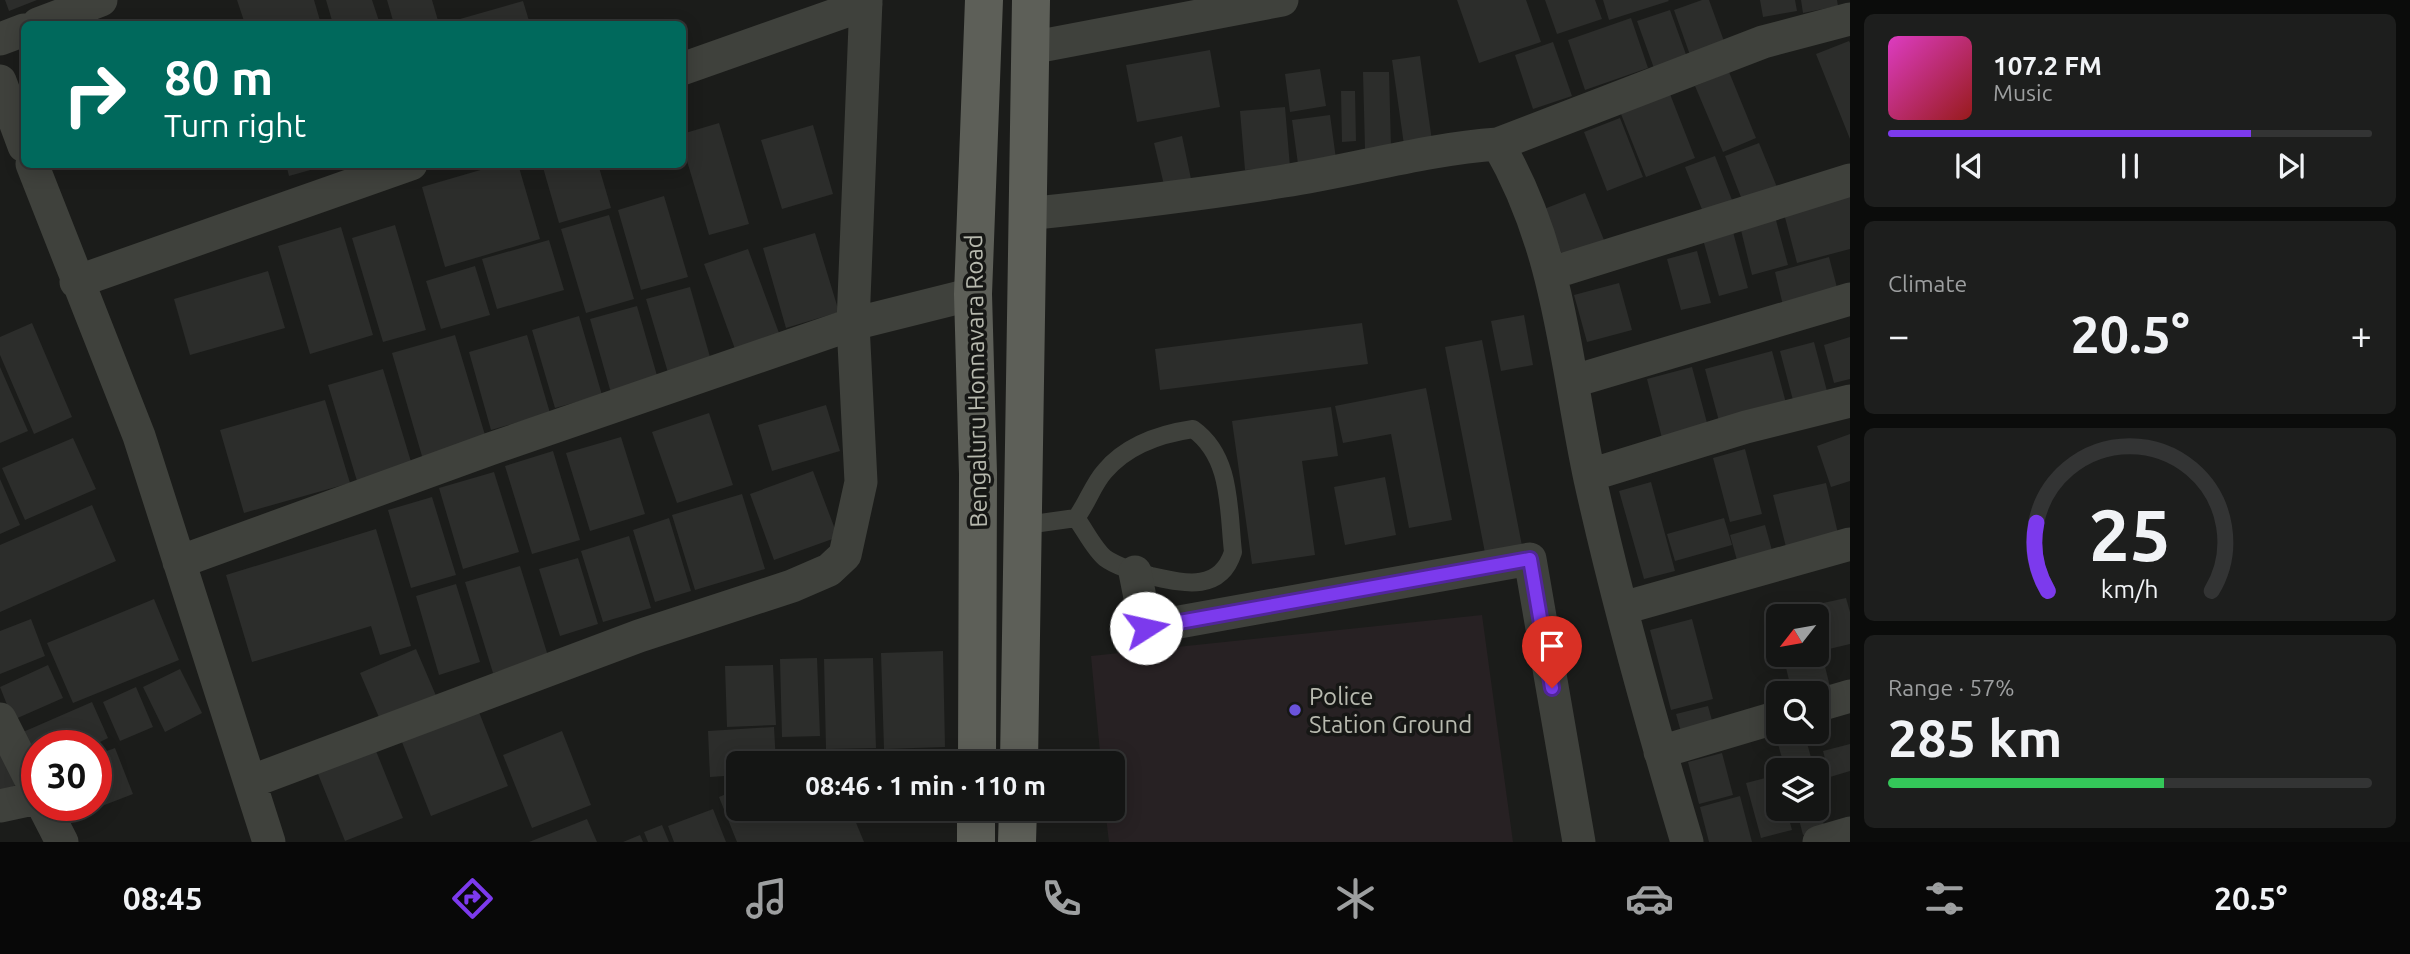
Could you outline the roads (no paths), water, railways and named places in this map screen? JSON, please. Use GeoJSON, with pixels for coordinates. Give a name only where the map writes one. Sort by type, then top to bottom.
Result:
{"type":"FeatureCollection","features":[{"type":"Feature","properties":{"kind":"main road","name":"Bengaluru Honnavara Road"},"geometry":{"type":"LineString","coordinates":[[976,751],[978,474],[973,294],[984,0]]}},
{"type":"Feature","properties":{"kind":"main road","name":"Bengaluru Honnavara Road"},"geometry":{"type":"LineString","coordinates":[[1020,751],[1026,525],[1026,214],[1031,0]]}},
{"type":"Feature","properties":{"kind":"main road"},"geometry":{"type":"LineString","coordinates":[[976,821],[976,842]]}},
{"type":"Feature","properties":{"kind":"main road"},"geometry":{"type":"LineString","coordinates":[[1017,842],[1018,821]]}},
{"type":"Feature","properties":{"kind":"street"},"geometry":{"type":"LineString","coordinates":[[46,21],[101,0]]}},
{"type":"Feature","properties":{"kind":"street"},"geometry":{"type":"LineString","coordinates":[[1030,48],[1282,0]]}},
{"type":"Feature","properties":{"kind":"street"},"geometry":{"type":"LineString","coordinates":[[250,782],[626,641],[792,586],[829,570],[845,555],[861,482],[853,324],[866,2],[686,68]]}},
{"type":"Feature","properties":{"kind":"street"},"geometry":{"type":"LineString","coordinates":[[1026,214],[1259,185],[1467,146],[1498,144],[1763,42],[1850,19]]}},
{"type":"Feature","properties":{"kind":"street"},"geometry":{"type":"LineString","coordinates":[[0,39],[21,31]]}},
{"type":"Feature","properties":{"kind":"street"},"geometry":{"type":"LineString","coordinates":[[0,81],[21,138]]}},
{"type":"Feature","properties":{"kind":"street"},"geometry":{"type":"LineString","coordinates":[[1498,144],[1517,177],[1552,273],[1590,475],[1660,752],[1687,842]]}},
{"type":"Feature","properties":{"kind":"street"},"geometry":{"type":"LineString","coordinates":[[33,168],[76,282],[139,436],[269,842]]}},
{"type":"Feature","properties":{"kind":"street"},"geometry":{"type":"LineString","coordinates":[[76,282],[400,168]]}},
{"type":"Feature","properties":{"kind":"street"},"geometry":{"type":"LineString","coordinates":[[1552,273],[1850,180]]}},
{"type":"Feature","properties":{"kind":"street"},"geometry":{"type":"LineString","coordinates":[[179,562],[465,457],[853,324],[973,294]]}},
{"type":"Feature","properties":{"kind":"street"},"geometry":{"type":"LineString","coordinates":[[1574,381],[1850,299]]}},
{"type":"Feature","properties":{"kind":"street"},"geometry":{"type":"LineString","coordinates":[[1590,475],[1746,427],[1850,401]]}},
{"type":"Feature","properties":{"kind":"street"},"geometry":{"type":"LineString","coordinates":[[1623,608],[1850,544]]}},
{"type":"Feature","properties":{"kind":"street"},"geometry":{"type":"LineString","coordinates":[[1135,572],[1146,628],[1530,559],[1579,842]]}},
{"type":"Feature","properties":{"kind":"street"},"geometry":{"type":"LineString","coordinates":[[1829,702],[1850,696]]}},
{"type":"Feature","properties":{"kind":"street"},"geometry":{"type":"LineString","coordinates":[[0,719],[21,761]]}},
{"type":"Feature","properties":{"kind":"street"},"geometry":{"type":"LineString","coordinates":[[1660,752],[1766,721]]}},
{"type":"Feature","properties":{"kind":"street"},"geometry":{"type":"LineString","coordinates":[[0,806],[21,801]]}},
{"type":"Feature","properties":{"kind":"street"},"geometry":{"type":"LineString","coordinates":[[51,821],[62,842]]}},
{"type":"Feature","properties":{"kind":"street"},"geometry":{"type":"LineString","coordinates":[[1819,842],[1850,833]]}},
{"type":"Feature","properties":{"kind":"lane"},"geometry":{"type":"LineString","coordinates":[[1193,429],[1209,441],[1223,466],[1233,552],[1229,565],[1216,578],[1190,585],[1135,572],[1105,558],[1076,518],[1104,472],[1129,449],[1174,432],[1193,429]]}},
{"type":"Feature","properties":{"kind":"lane"},"geometry":{"type":"LineString","coordinates":[[1026,525],[1076,518]]}},
{"type":"Feature","properties":{"kind":"place","name":"Police Station Ground"},"geometry":{"type":"Point","coordinates":[1295,710]}}]}
